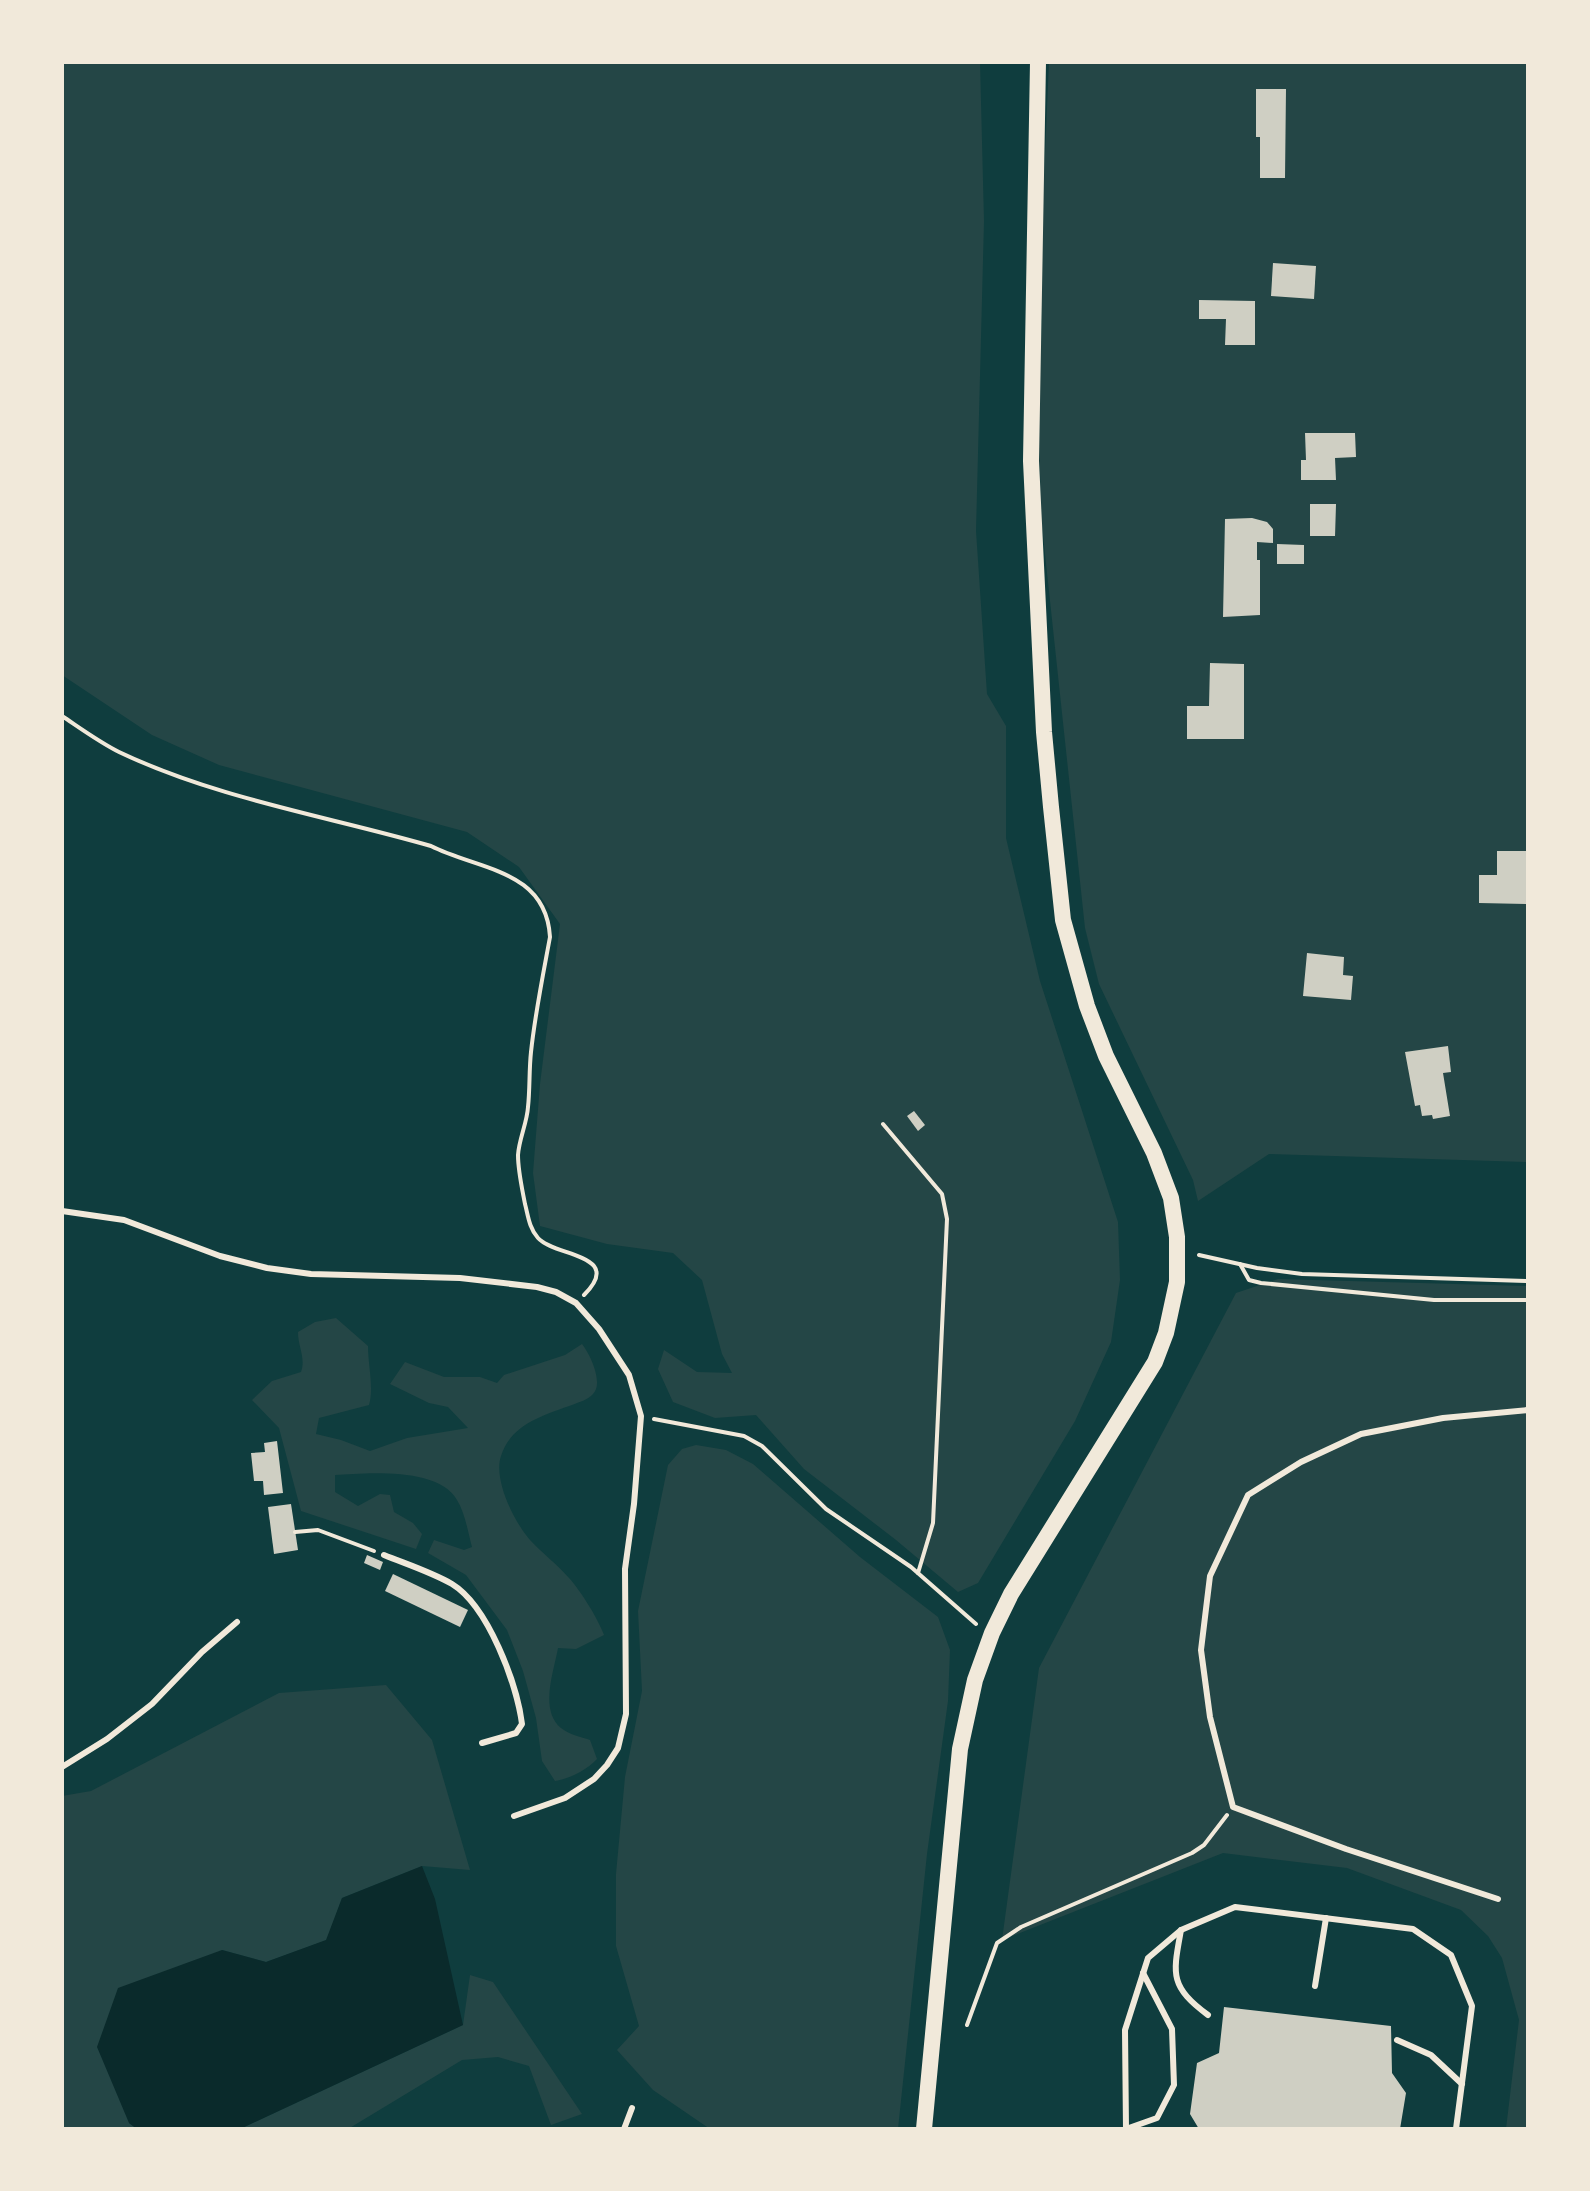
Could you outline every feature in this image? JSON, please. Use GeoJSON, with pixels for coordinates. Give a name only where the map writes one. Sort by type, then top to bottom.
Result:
{"type":"FeatureCollection","features":[{"type":"Feature","properties":{"kind":"main road"},"geometry":{"type":"LineString","coordinates":[[924,2129],[960,1749],[967,1709],[992,1633],[1011,1594],[1155,1362],[1173,1306],[1178,1256],[1171,1198],[1154,1153],[1101,1043],[1087,1006],[1063,920],[1044,732],[1031,461],[1038,62]]}},
{"type":"Feature","properties":{"kind":"lane"},"geometry":{"type":"LineString","coordinates":[[62,1211],[124,1220],[220,1256],[267,1268],[311,1274],[460,1278],[537,1287],[556,1292],[576,1303],[607,1339],[629,1375],[641,1416],[625,1569],[626,1714],[618,1748],[607,1765],[565,1798],[514,1816]]}},
{"type":"Feature","properties":{"kind":"lane"},"geometry":{"type":"LineString","coordinates":[[1498,1899],[1346,1849],[1233,1807],[1210,1717],[1201,1650],[1210,1576],[1248,1495],[1301,1462],[1361,1434],[1443,1418],[1528,1410]]}},
{"type":"Feature","properties":{"kind":"lane"},"geometry":{"type":"LineString","coordinates":[[384,1555],[452,1585],[464,1594],[491,1631],[522,1724],[516,1733],[482,1743]]}},
{"type":"Feature","properties":{"kind":"lane"},"geometry":{"type":"LineString","coordinates":[[62,1767],[107,1739],[152,1704],[202,1652],[237,1622]]}},
{"type":"Feature","properties":{"kind":"lane"},"geometry":{"type":"LineString","coordinates":[[1143,1973],[1172,2029],[1174,2085],[1157,2118],[1126,2129],[1125,2030],[1143,1973],[1148,1958],[1181,1930],[1235,1907],[1413,1929],[1451,1955],[1472,2006],[1455,2128]]}},
{"type":"Feature","properties":{"kind":"lane"},"geometry":{"type":"LineString","coordinates":[[1315,1986],[1326,1918]]}},
{"type":"Feature","properties":{"kind":"lane"},"geometry":{"type":"LineString","coordinates":[[1181,1930],[1173,1971],[1187,2000],[1208,2015]]}},
{"type":"Feature","properties":{"kind":"lane"},"geometry":{"type":"LineString","coordinates":[[1397,2040],[1431,2055],[1462,2084]]}},
{"type":"Feature","properties":{"kind":"lane"},"geometry":{"type":"LineString","coordinates":[[624,2129],[632,2108]]}},
{"type":"Feature","properties":{"kind":"path"},"geometry":{"type":"LineString","coordinates":[[62,716],[116,751],[197,783],[235,796],[431,846],[461,860],[497,868],[529,890],[549,919],[550,937],[530,1054],[528,1113],[518,1154],[520,1180],[531,1227],[537,1238],[556,1250],[587,1258],[593,1264],[596,1274],[594,1285],[576,1303]]}},
{"type":"Feature","properties":{"kind":"path"},"geometry":{"type":"LineString","coordinates":[[883,1124],[942,1194],[947,1219],[933,1523],[918,1573]]}},
{"type":"Feature","properties":{"kind":"path"},"geometry":{"type":"LineString","coordinates":[[1199,1255],[1302,1274],[1528,1281]]}},
{"type":"Feature","properties":{"kind":"path"},"geometry":{"type":"LineString","coordinates":[[1240,1264],[1249,1280],[1261,1283],[1434,1300],[1528,1300]]}},
{"type":"Feature","properties":{"kind":"path"},"geometry":{"type":"LineString","coordinates":[[641,1416],[744,1436],[762,1446],[826,1509],[918,1573],[974,1623],[992,1633]]}},
{"type":"Feature","properties":{"kind":"path"},"geometry":{"type":"LineString","coordinates":[[295,1532],[318,1530],[384,1555]]}},
{"type":"Feature","properties":{"kind":"path"},"geometry":{"type":"LineString","coordinates":[[967,2025],[997,1943],[1021,1927],[1192,1853],[1204,1845],[1233,1807]]}},
{"type":"Feature","properties":{"kind":"shaded area"},"geometry":{"type":"Polygon","coordinates":[[[62,62],[980,62],[984,221],[976,531],[987,694],[1006,726],[1006,838],[1040,981],[1118,1222],[1120,1280],[1111,1342],[1075,1421],[978,1583],[958,1592],[804,1469],[756,1415],[715,1418],[673,1402],[658,1369],[664,1350],[697,1372],[732,1373],[722,1354],[702,1280],[673,1253],[607,1244],[540,1226],[533,1173],[540,1084],[560,924],[519,867],[467,832],[219,765],[152,735],[62,675],[62,62]]]}},
{"type":"Feature","properties":{"kind":"shaded area"},"geometry":{"type":"Polygon","coordinates":[[[1049,62],[1528,62],[1528,1162],[1269,1154],[1198,1201],[1193,1180],[1099,984],[1085,928],[1042,526],[1038,422],[1042,321],[1040,270],[1049,62]]]}},
{"type":"Feature","properties":{"kind":"shaded area"},"geometry":{"type":"Polygon","coordinates":[[[1278,1279],[1528,1286],[1528,2129],[1506,2129],[1519,2020],[1502,1958],[1488,1936],[1461,1910],[1347,1868],[1223,1853],[1002,1940],[1039,1668],[1236,1293],[1278,1279]]]}},
{"type":"Feature","properties":{"kind":"shaded area"},"geometry":{"type":"Polygon","coordinates":[[[336,1318],[368,1346],[369,1405],[319,1418],[316,1434],[370,1451],[407,1438],[468,1428],[448,1407],[429,1403],[390,1384],[405,1362],[444,1377],[480,1377],[497,1383],[504,1375],[565,1355],[582,1344],[589,1354],[597,1383],[593,1394],[520,1428],[506,1445],[499,1465],[502,1488],[518,1523],[530,1540],[574,1584],[604,1635],[576,1649],[558,1648],[551,1679],[549,1701],[554,1720],[567,1732],[590,1740],[597,1759],[578,1773],[555,1781],[542,1761],[536,1718],[507,1630],[466,1575],[428,1553],[434,1540],[464,1550],[472,1547],[462,1511],[448,1489],[435,1482],[401,1474],[335,1475],[335,1492],[358,1506],[380,1494],[390,1495],[394,1512],[413,1523],[422,1534],[416,1549],[301,1511],[279,1428],[252,1400],[272,1381],[301,1372],[303,1362],[298,1332],[315,1322],[336,1318]]]}},
{"type":"Feature","properties":{"kind":"shaded area"},"geometry":{"type":"Polygon","coordinates":[[[696,1445],[726,1450],[753,1464],[860,1557],[938,1617],[950,1650],[948,1701],[927,1854],[898,2129],[710,2129],[653,2090],[617,2050],[639,2026],[616,1946],[616,1874],[625,1777],[642,1691],[638,1611],[668,1465],[682,1449],[696,1445]]]}},
{"type":"Feature","properties":{"kind":"shaded area"},"geometry":{"type":"Polygon","coordinates":[[[386,1685],[432,1740],[470,1870],[422,1866],[342,1898],[327,1940],[266,1962],[222,1950],[129,2123],[137,2129],[62,2129],[62,1796],[91,1791],[279,1693],[386,1685]]]}},
{"type":"Feature","properties":{"kind":"shaded area"},"geometry":{"type":"Polygon","coordinates":[[[422,1866],[435,1899],[463,2025],[240,2129],[137,2129],[129,2123],[97,2047],[118,1988],[222,1950],[266,1962],[326,1940],[342,1898],[422,1866]]]}},
{"type":"Feature","properties":{"kind":"shaded area"},"geometry":{"type":"Polygon","coordinates":[[[470,1975],[493,1982],[582,2114],[551,2125],[529,2066],[498,2057],[462,2060],[348,2129],[240,2129],[463,2025],[470,1975]]]}},
{"type":"Feature","properties":{"kind":"building"},"geometry":{"type":"Polygon","coordinates":[[[1256,89],[1286,89],[1285,178],[1260,178],[1256,89]]]}},
{"type":"Feature","properties":{"kind":"building"},"geometry":{"type":"Polygon","coordinates":[[[1273,263],[1316,266],[1314,299],[1271,296],[1273,263]]]}},
{"type":"Feature","properties":{"kind":"building"},"geometry":{"type":"Polygon","coordinates":[[[1199,300],[1255,301],[1255,345],[1225,345],[1226,319],[1199,319],[1199,300]]]}},
{"type":"Feature","properties":{"kind":"building"},"geometry":{"type":"Polygon","coordinates":[[[1305,433],[1355,433],[1356,457],[1335,458],[1336,480],[1301,480],[1301,460],[1306,460],[1305,433]]]}},
{"type":"Feature","properties":{"kind":"building"},"geometry":{"type":"Polygon","coordinates":[[[1310,504],[1336,504],[1335,536],[1310,536],[1310,504]]]}},
{"type":"Feature","properties":{"kind":"building"},"geometry":{"type":"Polygon","coordinates":[[[1252,518],[1267,522],[1273,529],[1273,543],[1257,542],[1260,615],[1223,617],[1225,519],[1252,518]]]}},
{"type":"Feature","properties":{"kind":"building"},"geometry":{"type":"Polygon","coordinates":[[[1277,544],[1304,545],[1304,564],[1277,564],[1277,544]]]}},
{"type":"Feature","properties":{"kind":"building"},"geometry":{"type":"Polygon","coordinates":[[[1210,663],[1244,664],[1244,739],[1187,739],[1187,706],[1209,706],[1210,663]]]}},
{"type":"Feature","properties":{"kind":"building"},"geometry":{"type":"Polygon","coordinates":[[[1497,851],[1528,851],[1528,904],[1479,903],[1479,875],[1497,875],[1497,851]]]}},
{"type":"Feature","properties":{"kind":"building"},"geometry":{"type":"Polygon","coordinates":[[[1307,953],[1344,957],[1343,975],[1353,976],[1351,1000],[1303,996],[1307,953]]]}},
{"type":"Feature","properties":{"kind":"building"},"geometry":{"type":"Polygon","coordinates":[[[1448,1046],[1451,1072],[1443,1073],[1450,1116],[1433,1119],[1432,1115],[1422,1116],[1420,1105],[1415,1106],[1405,1052],[1448,1046]]]}},
{"type":"Feature","properties":{"kind":"building"},"geometry":{"type":"Polygon","coordinates":[[[914,1111],[925,1125],[918,1131],[907,1116],[914,1111]]]}},
{"type":"Feature","properties":{"kind":"building"},"geometry":{"type":"Polygon","coordinates":[[[277,1441],[283,1493],[264,1495],[263,1481],[254,1481],[251,1453],[265,1452],[264,1443],[277,1441]]]}},
{"type":"Feature","properties":{"kind":"building"},"geometry":{"type":"Polygon","coordinates":[[[291,1504],[298,1550],[274,1554],[268,1507],[291,1504]]]}},
{"type":"Feature","properties":{"kind":"building"},"geometry":{"type":"Polygon","coordinates":[[[367,1555],[383,1562],[380,1570],[364,1563],[367,1555]]]}},
{"type":"Feature","properties":{"kind":"building"},"geometry":{"type":"Polygon","coordinates":[[[393,1574],[468,1610],[460,1627],[385,1591],[393,1574]]]}},
{"type":"Feature","properties":{"kind":"building"},"geometry":{"type":"Polygon","coordinates":[[[1224,2007],[1391,2026],[1392,2073],[1406,2093],[1400,2129],[1199,2129],[1190,2114],[1197,2063],[1219,2053],[1224,2007]]]}}]}
